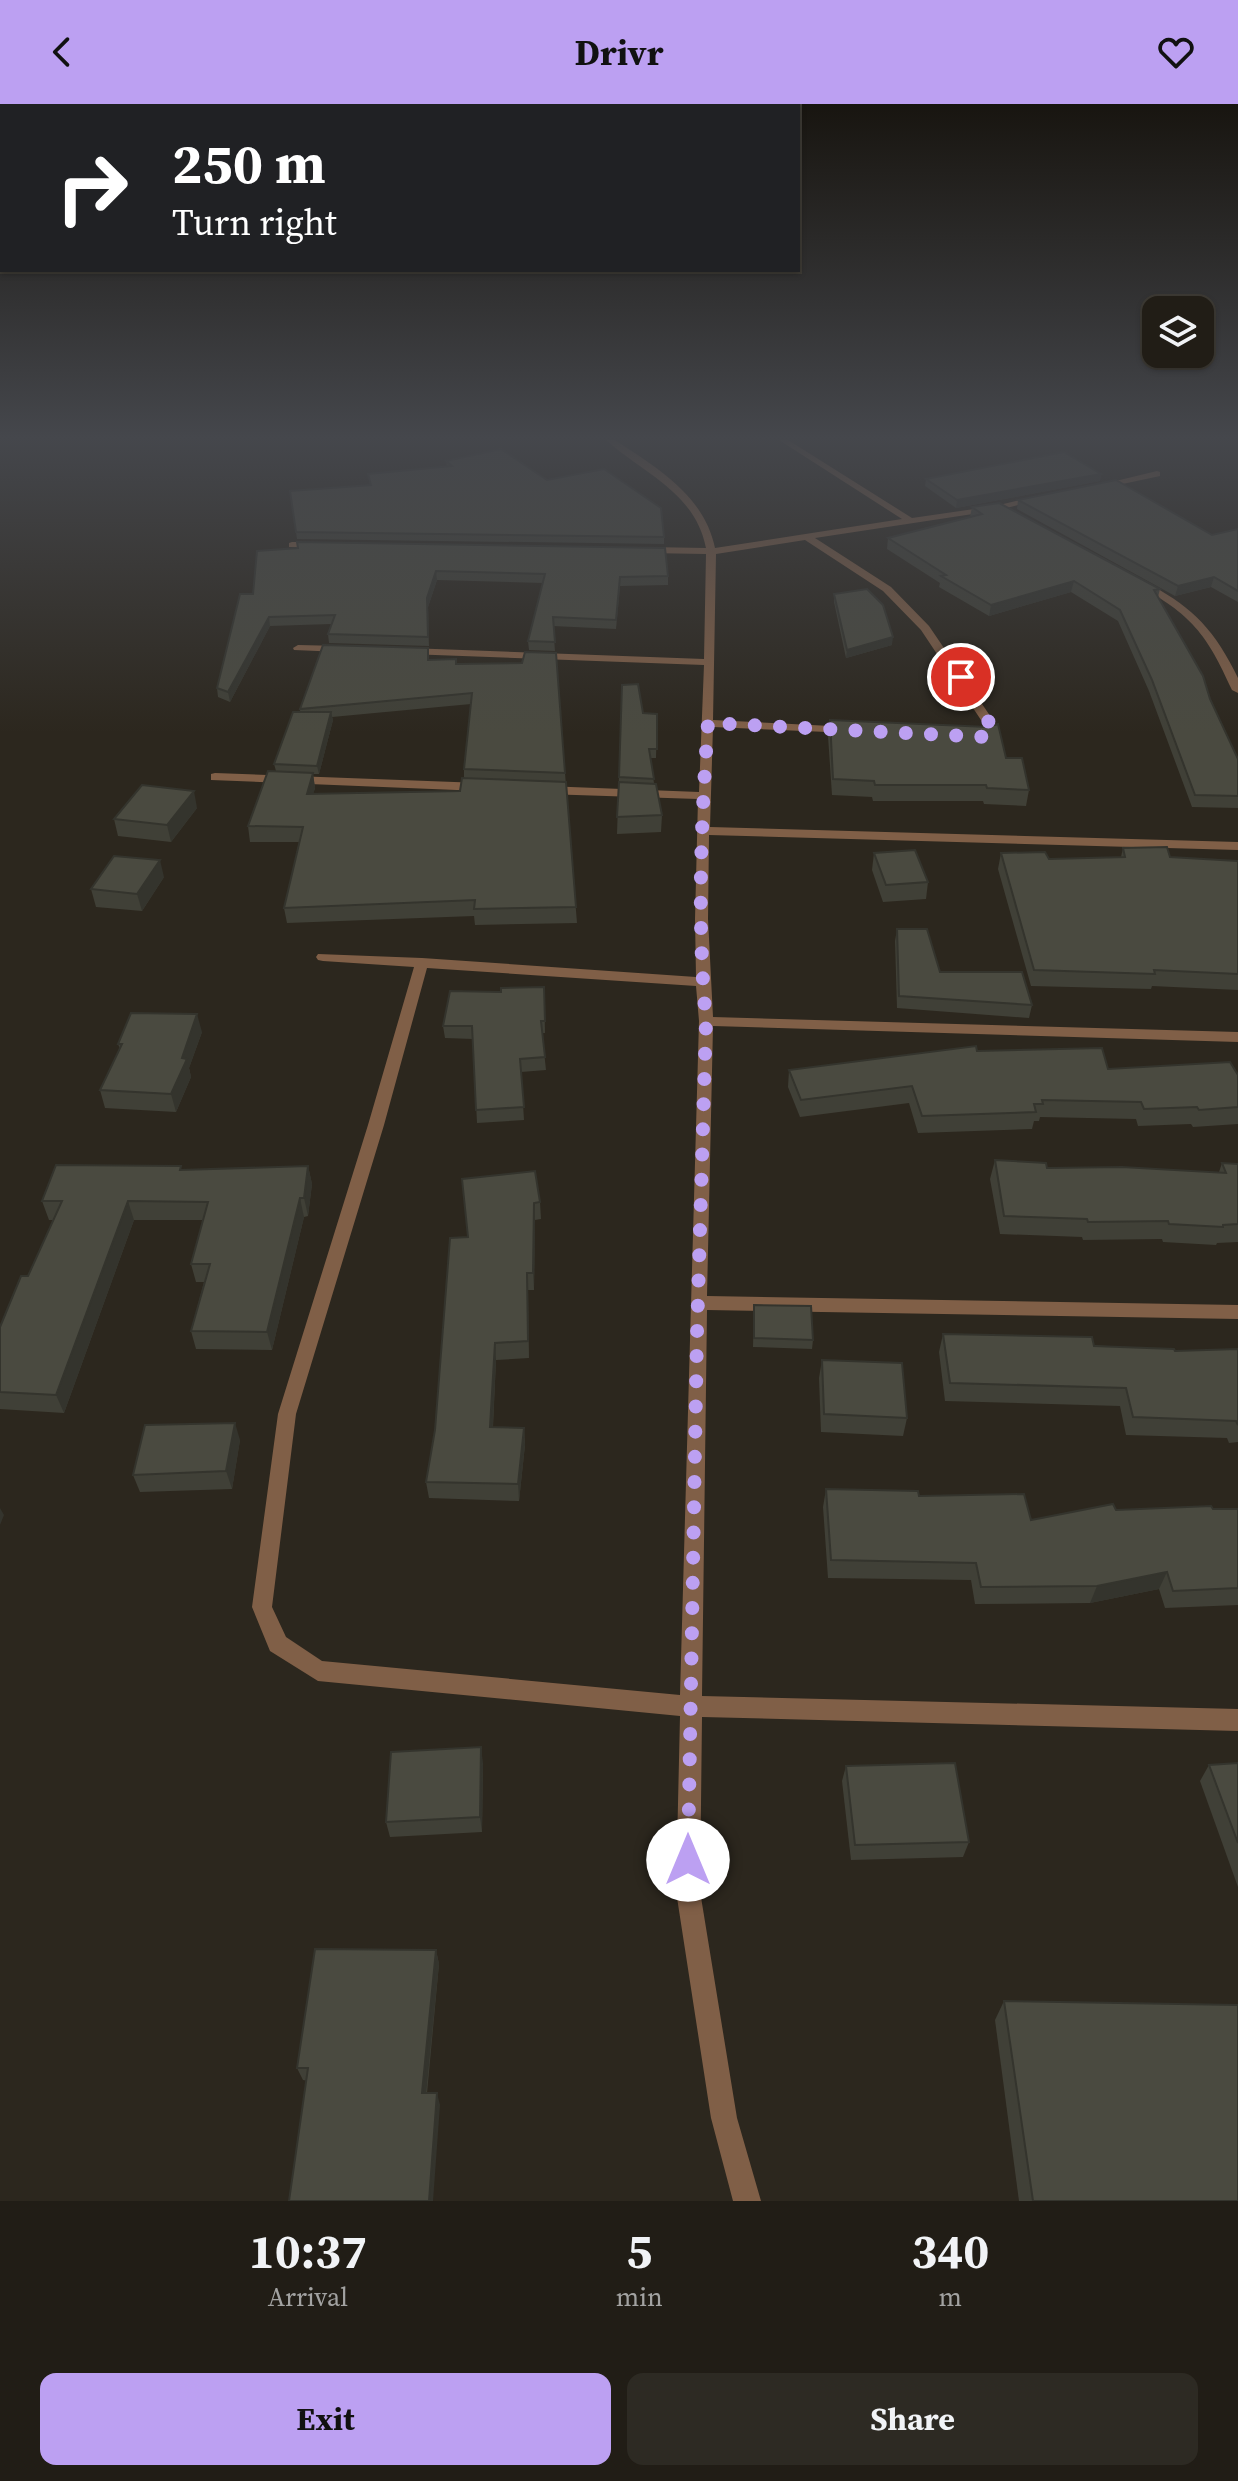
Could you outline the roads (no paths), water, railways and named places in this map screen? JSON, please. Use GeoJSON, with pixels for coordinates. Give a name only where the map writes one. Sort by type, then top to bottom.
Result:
{"type":"FeatureCollection","features":[{"type":"Feature","properties":{"kind":"street"},"geometry":{"type":"LineString","coordinates":[[709,538],[714,551],[709,599],[710,662],[703,796],[703,982],[706,1021],[689,1706],[688,1891],[724,2118],[747,2201]]}},
{"type":"Feature","properties":{"kind":"street"},"geometry":{"type":"LineString","coordinates":[[633,549],[714,551],[808,538],[887,589],[925,628],[993,729],[992,734],[985,737],[971,736]]}},
{"type":"Feature","properties":{"kind":"street"},"geometry":{"type":"LineString","coordinates":[[292,545],[340,545]]}},
{"type":"Feature","properties":{"kind":"street"},"geometry":{"type":"LineString","coordinates":[[1131,578],[1166,597],[1207,628],[1238,690]]}},
{"type":"Feature","properties":{"kind":"street"},"geometry":{"type":"LineString","coordinates":[[298,648],[360,649]]}},
{"type":"Feature","properties":{"kind":"street"},"geometry":{"type":"LineString","coordinates":[[390,650],[710,662]]}},
{"type":"Feature","properties":{"kind":"street"},"geometry":{"type":"LineString","coordinates":[[708,723],[869,731]]}},
{"type":"Feature","properties":{"kind":"street"},"geometry":{"type":"LineString","coordinates":[[215,777],[498,788]]}},
{"type":"Feature","properties":{"kind":"street"},"geometry":{"type":"LineString","coordinates":[[530,789],[703,796]]}},
{"type":"Feature","properties":{"kind":"street"},"geometry":{"type":"LineString","coordinates":[[704,831],[1238,846]]}},
{"type":"Feature","properties":{"kind":"street"},"geometry":{"type":"LineString","coordinates":[[323,957],[703,982]]}},
{"type":"Feature","properties":{"kind":"street"},"geometry":{"type":"LineString","coordinates":[[422,962],[376,1125],[287,1414],[262,1607],[278,1644],[318,1671],[689,1706],[1238,1720]]}},
{"type":"Feature","properties":{"kind":"street"},"geometry":{"type":"LineString","coordinates":[[706,1021],[1238,1037]]}},
{"type":"Feature","properties":{"kind":"street"},"geometry":{"type":"LineString","coordinates":[[698,1303],[1238,1312]]}}]}
